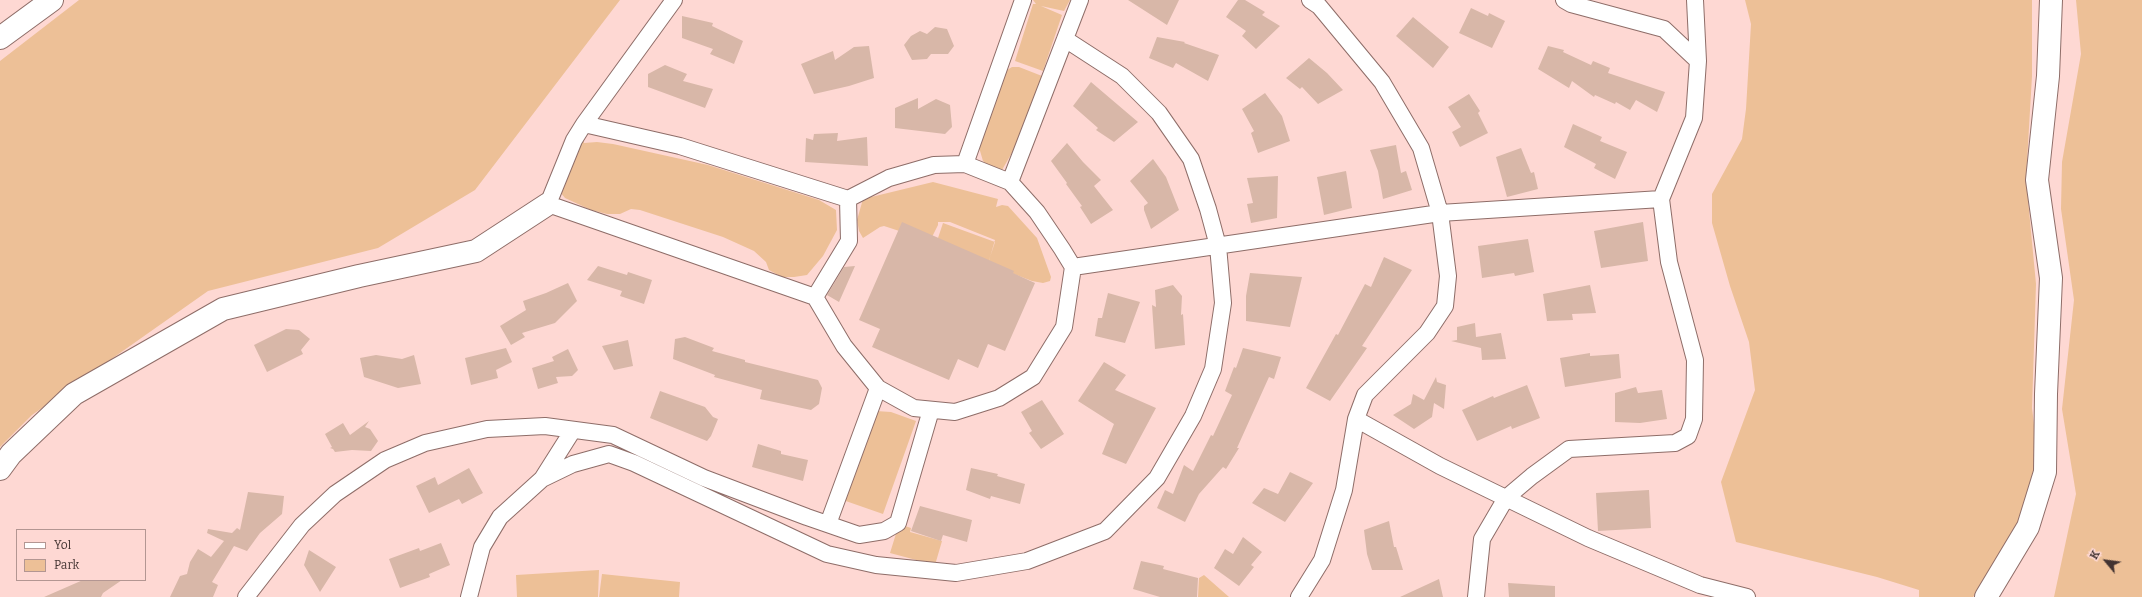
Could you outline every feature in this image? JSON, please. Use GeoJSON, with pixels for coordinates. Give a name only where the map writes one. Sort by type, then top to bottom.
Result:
{"type":"FeatureCollection","features":[{"type":"Feature","properties":{"kind":"street"},"geometry":{"type":"LineString","coordinates":[[0,38],[52,0]]}},
{"type":"Feature","properties":{"kind":"street"},"geometry":{"type":"LineString","coordinates":[[0,469],[11,454],[74,394],[223,309],[360,276],[476,251],[548,204],[574,140],[674,0]]}},
{"type":"Feature","properties":{"kind":"street"},"geometry":{"type":"LineString","coordinates":[[965,164],[1023,0]]}},
{"type":"Feature","properties":{"kind":"street"},"geometry":{"type":"LineString","coordinates":[[1010,182],[1080,0]]}},
{"type":"Feature","properties":{"kind":"street"},"geometry":{"type":"LineString","coordinates":[[1299,597],[1322,560],[1344,490],[1356,419],[1364,395],[1427,333],[1445,306],[1448,276],[1440,213],[1421,148],[1382,82],[1320,6],[1310,0]]}},
{"type":"Feature","properties":{"kind":"street"},"geometry":{"type":"LineString","coordinates":[[1564,0],[1571,4],[1664,29],[1698,62]]}},
{"type":"Feature","properties":{"kind":"street"},"geometry":{"type":"LineString","coordinates":[[1476,597],[1482,540],[1506,498],[1532,476],[1569,449],[1675,443],[1688,436],[1694,419],[1695,360],[1669,262],[1661,199],[1694,118],[1698,62],[1695,0]]}},
{"type":"Feature","properties":{"kind":"street"},"geometry":{"type":"LineString","coordinates":[[1986,597],[2028,527],[2045,472],[2046,394],[2051,278],[2037,180],[2048,76],[2051,0]]}},
{"type":"Feature","properties":{"kind":"street"},"geometry":{"type":"LineString","coordinates":[[542,479],[573,464],[608,454],[634,463],[827,554],[876,565],[956,573],[1027,561],[1105,531],[1157,478],[1193,416],[1213,369],[1223,303],[1218,246],[1208,209],[1191,159],[1159,113],[1122,76],[1065,39]]}},
{"type":"Feature","properties":{"kind":"street"},"geometry":{"type":"LineString","coordinates":[[548,204],[815,297],[844,346],[878,388],[914,408],[955,412],[999,398],[1033,377],[1064,327],[1073,267],[1037,212],[1010,182],[965,164],[934,165],[889,178],[848,199],[680,146],[584,124]]}},
{"type":"Feature","properties":{"kind":"street"},"geometry":{"type":"LineString","coordinates":[[815,297],[849,241],[848,199]]}},
{"type":"Feature","properties":{"kind":"street"},"geometry":{"type":"LineString","coordinates":[[1073,267],[1440,213],[1661,199]]}},
{"type":"Feature","properties":{"kind":"street"},"geometry":{"type":"LineString","coordinates":[[828,524],[878,388]]}},
{"type":"Feature","properties":{"kind":"street"},"geometry":{"type":"LineString","coordinates":[[246,597],[302,525],[335,494],[385,460],[425,443],[487,429],[545,426],[613,435],[704,478],[859,535],[884,531],[898,523],[931,410]]}},
{"type":"Feature","properties":{"kind":"street"},"geometry":{"type":"LineString","coordinates":[[1356,419],[1440,466],[1588,538],[1693,582],[1747,597]]}},
{"type":"Feature","properties":{"kind":"street"},"geometry":{"type":"LineString","coordinates":[[468,597],[482,547],[500,517],[542,479],[573,430]]}},
{"type":"Feature","properties":{"kind":"green space"},"geometry":{"type":"Polygon","coordinates":[[[79,0],[620,0],[475,190],[378,248],[208,291],[32,415],[0,447],[0,61],[79,0]]]}},
{"type":"Feature","properties":{"kind":"green space"},"geometry":{"type":"Polygon","coordinates":[[[1033,0],[1070,0],[1064,11],[1041,6],[1062,15],[1043,71],[1015,61],[1033,4],[1036,4],[1033,0]]]}},
{"type":"Feature","properties":{"kind":"green space"},"geometry":{"type":"Polygon","coordinates":[[[1745,0],[2032,0],[2032,76],[2026,179],[2036,284],[2032,408],[2037,449],[2029,504],[2009,547],[1973,597],[1919,597],[1919,590],[1877,577],[1736,542],[1721,482],[1755,390],[1749,342],[1730,286],[1712,223],[1712,194],[1742,139],[1746,109],[1751,24],[1745,0]]]}},
{"type":"Feature","properties":{"kind":"green space"},"geometry":{"type":"Polygon","coordinates":[[[2076,0],[2142,0],[2142,597],[2054,597],[2076,494],[2062,409],[2074,300],[2061,209],[2062,162],[2081,54],[2076,0]]]}},
{"type":"Feature","properties":{"kind":"green space"},"geometry":{"type":"Polygon","coordinates":[[[1012,67],[1019,67],[1042,76],[1017,144],[1002,170],[991,168],[983,161],[978,144],[1003,79],[1007,70],[1012,67]]]}},
{"type":"Feature","properties":{"kind":"green space"},"geometry":{"type":"Polygon","coordinates":[[[584,124],[584,143],[597,142],[613,144],[708,165],[819,200],[836,210],[837,230],[823,256],[807,275],[782,277],[769,270],[766,262],[754,251],[723,237],[640,210],[631,209],[620,214],[607,214],[591,210],[565,198],[560,192],[584,124]]]}},
{"type":"Feature","properties":{"kind":"green space"},"geometry":{"type":"Polygon","coordinates":[[[933,182],[998,199],[996,207],[1002,205],[1008,206],[1037,238],[1051,277],[1050,281],[1043,283],[1032,281],[988,264],[995,240],[950,222],[938,222],[930,241],[884,226],[863,238],[859,231],[857,220],[863,199],[933,182]]]}},
{"type":"Feature","properties":{"kind":"green space"},"geometry":{"type":"Polygon","coordinates":[[[943,223],[995,242],[988,263],[936,244],[943,223]]]}},
{"type":"Feature","properties":{"kind":"green space"},"geometry":{"type":"Polygon","coordinates":[[[876,411],[891,412],[916,421],[883,514],[840,499],[876,411]]]}},
{"type":"Feature","properties":{"kind":"green space"},"geometry":{"type":"Polygon","coordinates":[[[899,524],[911,528],[910,532],[942,541],[935,565],[890,553],[899,524]]]}},
{"type":"Feature","properties":{"kind":"green space"},"geometry":{"type":"Polygon","coordinates":[[[599,570],[598,597],[517,597],[516,575],[599,570]]]}},
{"type":"Feature","properties":{"kind":"green space"},"geometry":{"type":"Polygon","coordinates":[[[602,574],[680,582],[679,597],[599,597],[602,574]]]}},
{"type":"Feature","properties":{"kind":"green space"},"geometry":{"type":"Polygon","coordinates":[[[1204,575],[1229,597],[1198,597],[1199,578],[1204,575]]]}},
{"type":"Feature","properties":{"kind":"building"},"geometry":{"type":"Polygon","coordinates":[[[1128,0],[1179,0],[1167,25],[1128,0]]]}},
{"type":"Feature","properties":{"kind":"building"},"geometry":{"type":"Polygon","coordinates":[[[1238,0],[1245,0],[1265,12],[1262,15],[1280,26],[1256,49],[1242,36],[1246,31],[1226,17],[1238,0]]]}},
{"type":"Feature","properties":{"kind":"building"},"geometry":{"type":"Polygon","coordinates":[[[1471,8],[1488,16],[1489,13],[1505,21],[1492,48],[1459,33],[1471,8]]]}},
{"type":"Feature","properties":{"kind":"building"},"geometry":{"type":"Polygon","coordinates":[[[682,16],[713,23],[712,26],[743,41],[734,64],[710,54],[713,49],[682,38],[682,16]]]}},
{"type":"Feature","properties":{"kind":"building"},"geometry":{"type":"Polygon","coordinates":[[[1413,17],[1449,47],[1433,68],[1396,36],[1413,17]]]}},
{"type":"Feature","properties":{"kind":"building"},"geometry":{"type":"Polygon","coordinates":[[[935,27],[947,29],[954,46],[948,54],[931,54],[927,59],[912,60],[904,45],[911,36],[920,31],[927,34],[935,27]]]}},
{"type":"Feature","properties":{"kind":"building"},"geometry":{"type":"Polygon","coordinates":[[[1157,37],[1185,42],[1184,43],[1219,55],[1208,81],[1176,63],[1173,68],[1149,58],[1157,37]]]}},
{"type":"Feature","properties":{"kind":"building"},"geometry":{"type":"Polygon","coordinates":[[[869,46],[874,78],[849,86],[814,94],[801,64],[833,51],[835,60],[854,47],[869,46]]]}},
{"type":"Feature","properties":{"kind":"building"},"geometry":{"type":"Polygon","coordinates":[[[1548,46],[1564,50],[1563,52],[1591,65],[1593,61],[1610,68],[1608,73],[1665,92],[1657,112],[1636,100],[1630,110],[1616,102],[1615,104],[1595,95],[1594,97],[1572,81],[1569,88],[1538,69],[1548,46]]]}},
{"type":"Feature","properties":{"kind":"building"},"geometry":{"type":"Polygon","coordinates":[[[1309,58],[1327,73],[1343,90],[1318,104],[1302,87],[1300,89],[1286,78],[1309,58]]]}},
{"type":"Feature","properties":{"kind":"building"},"geometry":{"type":"Polygon","coordinates":[[[665,65],[687,74],[683,81],[713,89],[705,108],[648,87],[648,74],[665,65]]]}},
{"type":"Feature","properties":{"kind":"building"},"geometry":{"type":"Polygon","coordinates":[[[1091,82],[1138,122],[1114,142],[1096,130],[1098,128],[1073,106],[1091,82]]]}},
{"type":"Feature","properties":{"kind":"building"},"geometry":{"type":"Polygon","coordinates":[[[1265,93],[1282,116],[1290,141],[1258,153],[1251,133],[1254,131],[1242,109],[1265,93]]]}},
{"type":"Feature","properties":{"kind":"building"},"geometry":{"type":"Polygon","coordinates":[[[1469,94],[1480,111],[1478,113],[1488,133],[1460,147],[1452,132],[1461,127],[1448,107],[1469,94]]]}},
{"type":"Feature","properties":{"kind":"building"},"geometry":{"type":"Polygon","coordinates":[[[918,98],[918,109],[936,99],[950,105],[952,127],[945,134],[895,128],[895,108],[918,98]]]}},
{"type":"Feature","properties":{"kind":"building"},"geometry":{"type":"Polygon","coordinates":[[[1573,124],[1602,137],[1600,141],[1627,152],[1615,179],[1594,168],[1596,164],[1564,147],[1573,124]]]}},
{"type":"Feature","properties":{"kind":"building"},"geometry":{"type":"Polygon","coordinates":[[[838,133],[837,141],[867,137],[868,166],[805,162],[806,138],[813,140],[814,134],[838,133]]]}},
{"type":"Feature","properties":{"kind":"building"},"geometry":{"type":"Polygon","coordinates":[[[1067,143],[1101,180],[1094,186],[1113,210],[1091,224],[1080,207],[1082,206],[1051,161],[1067,143]]]}},
{"type":"Feature","properties":{"kind":"building"},"geometry":{"type":"Polygon","coordinates":[[[1396,145],[1401,173],[1406,171],[1412,190],[1383,199],[1378,171],[1370,150],[1396,145]]]}},
{"type":"Feature","properties":{"kind":"building"},"geometry":{"type":"Polygon","coordinates":[[[1521,148],[1531,173],[1534,172],[1538,189],[1507,197],[1496,157],[1521,148]]]}},
{"type":"Feature","properties":{"kind":"building"},"geometry":{"type":"Polygon","coordinates":[[[1153,159],[1166,177],[1179,210],[1151,229],[1144,210],[1144,206],[1148,203],[1130,181],[1153,159]]]}},
{"type":"Feature","properties":{"kind":"building"},"geometry":{"type":"Polygon","coordinates":[[[1346,171],[1352,208],[1324,215],[1317,177],[1346,171]]]}},
{"type":"Feature","properties":{"kind":"building"},"geometry":{"type":"Polygon","coordinates":[[[1278,176],[1277,218],[1251,223],[1247,204],[1253,203],[1247,178],[1278,176]]]}},
{"type":"Feature","properties":{"kind":"building"},"geometry":{"type":"Polygon","coordinates":[[[902,222],[1014,271],[1013,273],[1035,283],[1005,351],[988,344],[978,368],[958,359],[949,380],[872,347],[880,329],[859,320],[902,222]]]}},
{"type":"Feature","properties":{"kind":"building"},"geometry":{"type":"Polygon","coordinates":[[[1643,222],[1648,261],[1601,268],[1594,231],[1643,222]]]}},
{"type":"Feature","properties":{"kind":"building"},"geometry":{"type":"Polygon","coordinates":[[[1528,239],[1534,272],[1515,276],[1514,273],[1482,278],[1478,246],[1528,239]]]}},
{"type":"Feature","properties":{"kind":"building"},"geometry":{"type":"Polygon","coordinates":[[[1384,257],[1412,270],[1362,346],[1367,348],[1330,401],[1306,388],[1336,334],[1338,335],[1365,284],[1371,287],[1384,257]]]}},
{"type":"Feature","properties":{"kind":"building"},"geometry":{"type":"Polygon","coordinates":[[[598,266],[627,275],[628,272],[652,280],[644,304],[620,296],[622,291],[587,280],[598,266]]]}},
{"type":"Feature","properties":{"kind":"building"},"geometry":{"type":"Polygon","coordinates":[[[855,266],[839,302],[827,295],[844,267],[855,266]]]}},
{"type":"Feature","properties":{"kind":"building"},"geometry":{"type":"Polygon","coordinates":[[[1250,273],[1302,277],[1290,327],[1246,321],[1246,296],[1250,273]]]}},
{"type":"Feature","properties":{"kind":"building"},"geometry":{"type":"Polygon","coordinates":[[[568,283],[577,301],[555,323],[522,333],[525,337],[511,345],[500,326],[526,310],[523,301],[568,283]]]}},
{"type":"Feature","properties":{"kind":"building"},"geometry":{"type":"Polygon","coordinates":[[[1173,285],[1182,296],[1181,315],[1183,314],[1185,345],[1155,349],[1152,305],[1156,307],[1155,290],[1173,285]]]}},
{"type":"Feature","properties":{"kind":"building"},"geometry":{"type":"Polygon","coordinates":[[[1590,285],[1596,313],[1572,314],[1573,320],[1547,321],[1543,294],[1590,285]]]}},
{"type":"Feature","properties":{"kind":"building"},"geometry":{"type":"Polygon","coordinates":[[[1108,293],[1140,302],[1125,343],[1095,336],[1098,318],[1102,318],[1108,293]]]}},
{"type":"Feature","properties":{"kind":"building"},"geometry":{"type":"Polygon","coordinates":[[[1475,323],[1476,337],[1501,333],[1506,359],[1482,360],[1481,348],[1451,341],[1457,340],[1457,327],[1475,323]]]}},
{"type":"Feature","properties":{"kind":"building"},"geometry":{"type":"Polygon","coordinates":[[[286,329],[299,330],[310,339],[301,350],[303,354],[267,372],[254,345],[286,329]]]}},
{"type":"Feature","properties":{"kind":"building"},"geometry":{"type":"Polygon","coordinates":[[[685,337],[714,348],[712,351],[745,360],[745,362],[818,380],[822,388],[819,404],[811,410],[760,399],[762,390],[714,377],[715,375],[673,359],[675,339],[685,337]]]}},
{"type":"Feature","properties":{"kind":"building"},"geometry":{"type":"Polygon","coordinates":[[[628,340],[633,366],[614,370],[602,346],[628,340]]]}},
{"type":"Feature","properties":{"kind":"building"},"geometry":{"type":"Polygon","coordinates":[[[506,348],[512,362],[496,370],[498,378],[471,385],[465,358],[506,348]]]}},
{"type":"Feature","properties":{"kind":"building"},"geometry":{"type":"Polygon","coordinates":[[[1243,348],[1281,357],[1274,379],[1269,377],[1237,448],[1239,448],[1226,469],[1223,467],[1199,494],[1185,522],[1157,508],[1165,490],[1173,494],[1184,465],[1193,471],[1211,435],[1213,436],[1232,395],[1225,391],[1234,367],[1236,368],[1243,348]]]}},
{"type":"Feature","properties":{"kind":"building"},"geometry":{"type":"Polygon","coordinates":[[[568,349],[578,370],[572,376],[556,377],[558,383],[538,389],[532,368],[554,361],[552,357],[568,349]]]}},
{"type":"Feature","properties":{"kind":"building"},"geometry":{"type":"Polygon","coordinates":[[[1590,353],[1590,356],[1619,354],[1621,378],[1565,387],[1560,358],[1590,353]]]}},
{"type":"Feature","properties":{"kind":"building"},"geometry":{"type":"Polygon","coordinates":[[[376,355],[402,359],[414,355],[421,384],[398,388],[364,377],[360,358],[376,355]]]}},
{"type":"Feature","properties":{"kind":"building"},"geometry":{"type":"Polygon","coordinates":[[[1104,362],[1126,375],[1115,390],[1156,408],[1126,464],[1102,454],[1114,424],[1078,401],[1104,362]]]}},
{"type":"Feature","properties":{"kind":"building"},"geometry":{"type":"Polygon","coordinates":[[[1436,377],[1437,382],[1446,385],[1444,409],[1434,403],[1432,417],[1414,429],[1393,415],[1411,404],[1413,394],[1424,400],[1436,377]]]}},
{"type":"Feature","properties":{"kind":"building"},"geometry":{"type":"Polygon","coordinates":[[[1527,385],[1540,418],[1512,429],[1511,426],[1477,441],[1462,410],[1493,396],[1494,398],[1527,385]]]}},
{"type":"Feature","properties":{"kind":"building"},"geometry":{"type":"Polygon","coordinates":[[[1636,387],[1638,393],[1662,390],[1667,419],[1640,423],[1615,422],[1615,393],[1636,387]]]}},
{"type":"Feature","properties":{"kind":"building"},"geometry":{"type":"Polygon","coordinates":[[[660,391],[705,407],[713,417],[718,419],[711,436],[707,441],[650,418],[660,391]]]}},
{"type":"Feature","properties":{"kind":"building"},"geometry":{"type":"Polygon","coordinates":[[[1042,400],[1064,434],[1041,449],[1029,433],[1032,431],[1021,412],[1042,400]]]}},
{"type":"Feature","properties":{"kind":"building"},"geometry":{"type":"Polygon","coordinates":[[[369,421],[365,427],[370,429],[378,441],[371,451],[352,450],[335,452],[330,448],[332,447],[325,434],[343,423],[350,435],[369,421]]]}},
{"type":"Feature","properties":{"kind":"building"},"geometry":{"type":"Polygon","coordinates":[[[758,444],[781,451],[781,454],[808,460],[803,481],[752,467],[758,444]]]}},
{"type":"Feature","properties":{"kind":"building"},"geometry":{"type":"Polygon","coordinates":[[[469,468],[483,493],[462,504],[459,499],[429,513],[416,486],[435,477],[438,485],[469,468]]]}},
{"type":"Feature","properties":{"kind":"building"},"geometry":{"type":"Polygon","coordinates":[[[971,468],[998,474],[997,476],[1025,484],[1020,504],[991,496],[990,499],[966,490],[971,468]]]}},
{"type":"Feature","properties":{"kind":"building"},"geometry":{"type":"Polygon","coordinates":[[[1290,472],[1313,483],[1285,522],[1252,503],[1264,488],[1278,494],[1290,472]]]}},
{"type":"Feature","properties":{"kind":"building"},"geometry":{"type":"Polygon","coordinates":[[[1649,490],[1651,528],[1598,531],[1596,493],[1649,490]]]}},
{"type":"Feature","properties":{"kind":"building"},"geometry":{"type":"Polygon","coordinates":[[[248,492],[284,496],[282,514],[260,533],[247,551],[234,546],[212,582],[218,585],[213,597],[170,597],[180,576],[187,574],[190,562],[198,549],[211,557],[224,541],[207,533],[208,529],[232,533],[237,528],[240,530],[248,492]]]}},
{"type":"Feature","properties":{"kind":"building"},"geometry":{"type":"Polygon","coordinates":[[[920,506],[972,520],[967,542],[943,535],[941,541],[911,531],[920,506]]]}},
{"type":"Feature","properties":{"kind":"building"},"geometry":{"type":"Polygon","coordinates":[[[1389,521],[1394,547],[1396,547],[1403,570],[1372,570],[1367,554],[1364,530],[1389,521]]]}},
{"type":"Feature","properties":{"kind":"building"},"geometry":{"type":"Polygon","coordinates":[[[1243,537],[1262,552],[1251,565],[1254,567],[1239,586],[1214,568],[1225,549],[1233,554],[1243,537]]]}},
{"type":"Feature","properties":{"kind":"building"},"geometry":{"type":"Polygon","coordinates":[[[441,543],[450,565],[429,574],[430,577],[400,588],[389,559],[419,548],[420,551],[441,543]]]}},
{"type":"Feature","properties":{"kind":"building"},"geometry":{"type":"Polygon","coordinates":[[[309,550],[336,567],[320,592],[304,565],[309,550]]]}},
{"type":"Feature","properties":{"kind":"building"},"geometry":{"type":"Polygon","coordinates":[[[1141,561],[1164,566],[1163,569],[1198,578],[1197,597],[1160,597],[1133,589],[1141,561]]]}},
{"type":"Feature","properties":{"kind":"building"},"geometry":{"type":"Polygon","coordinates":[[[1439,579],[1443,597],[1400,597],[1439,579]]]}},
{"type":"Feature","properties":{"kind":"building"},"geometry":{"type":"Polygon","coordinates":[[[81,581],[121,581],[103,593],[101,597],[44,597],[81,581]]]}},
{"type":"Feature","properties":{"kind":"building"},"geometry":{"type":"Polygon","coordinates":[[[1508,583],[1555,586],[1555,597],[1509,597],[1508,583]]]}}]}
